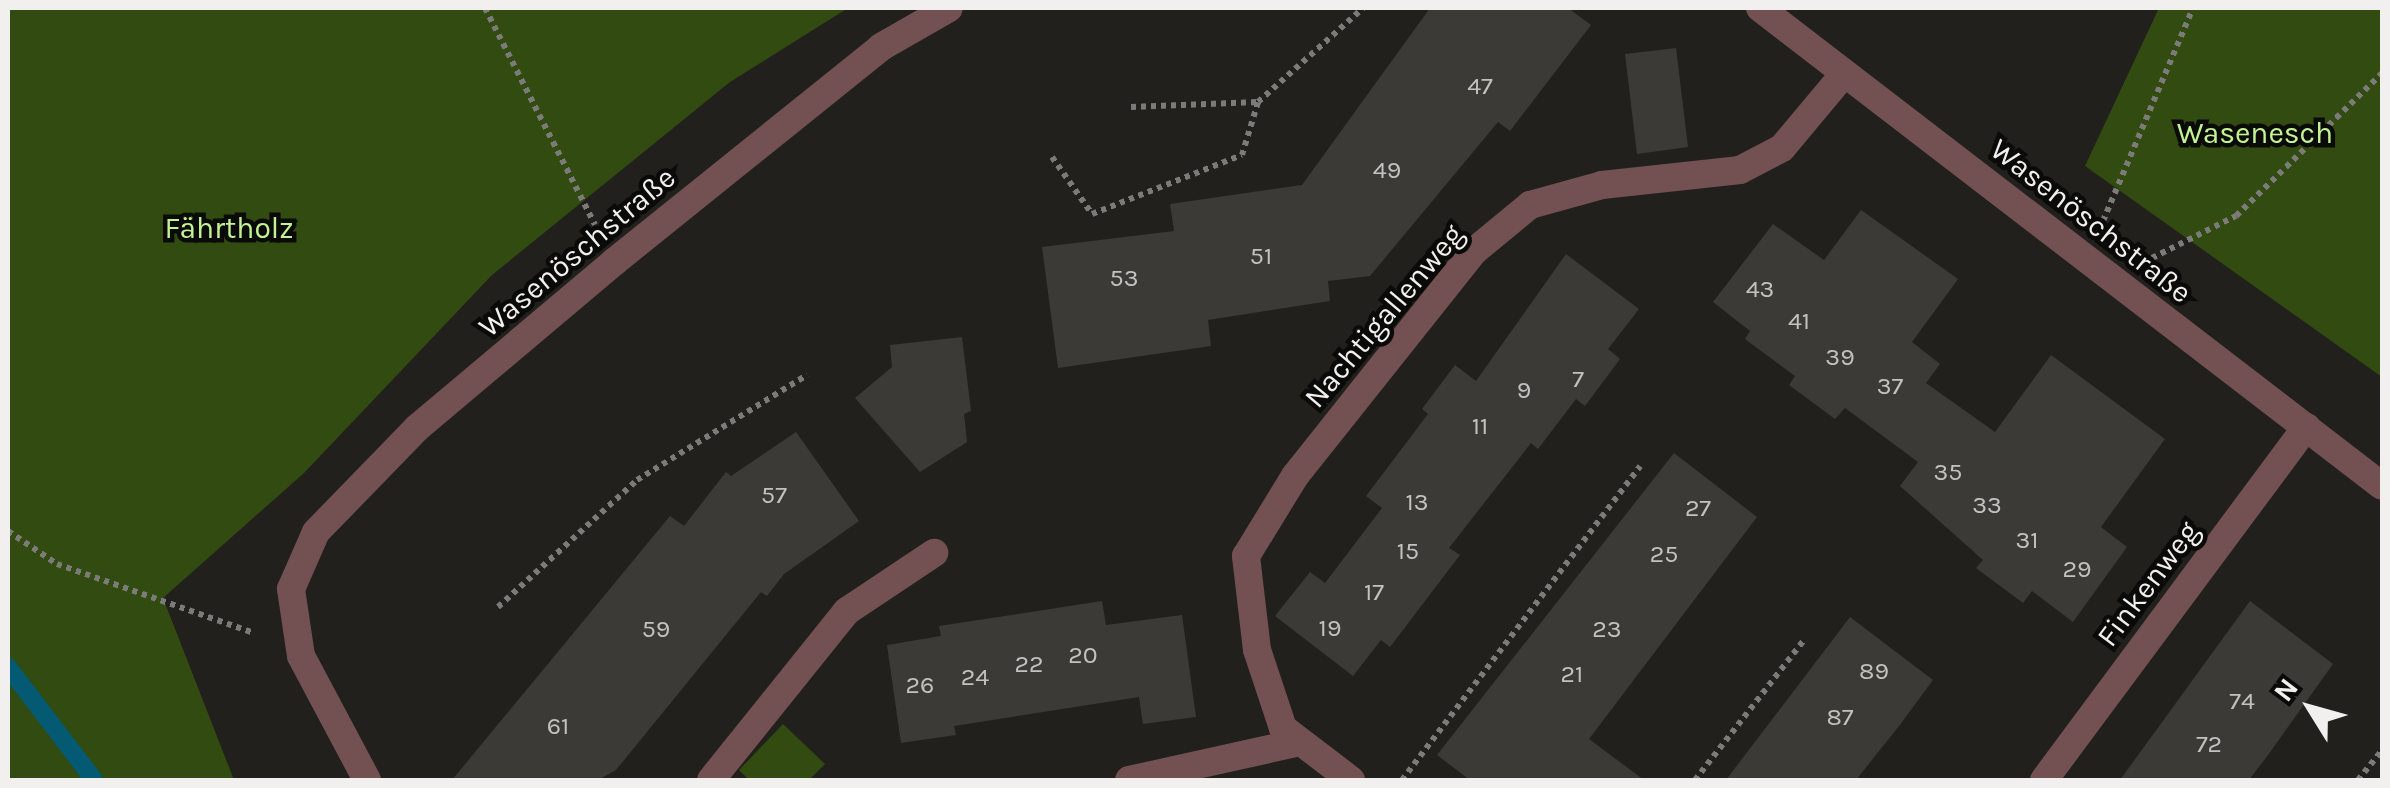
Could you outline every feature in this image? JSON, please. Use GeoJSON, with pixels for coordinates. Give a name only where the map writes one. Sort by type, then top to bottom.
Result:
{"type":"FeatureCollection","features":[{"type":"Feature","properties":{"kind":"street","name":"Wasenöschstraße"},"geometry":{"type":"LineString","coordinates":[[300,656],[290,589],[316,532],[416,428],[881,47],[949,8]]}},
{"type":"Feature","properties":{"kind":"street","name":"Wasenöschstraße"},"geometry":{"type":"LineString","coordinates":[[1760,8],[2382,486]]}},
{"type":"Feature","properties":{"kind":"street","name":"Nachtigallenweg"},"geometry":{"type":"LineString","coordinates":[[1351,780],[1283,728],[1256,650],[1246,556],[1295,476],[1473,252],[1530,205],[1602,185],[1740,170],[1782,148],[1843,74]]}},
{"type":"Feature","properties":{"kind":"street","name":"Finkenweg"},"geometry":{"type":"LineString","coordinates":[[2044,780],[2306,427]]}},
{"type":"Feature","properties":{"kind":"street"},"geometry":{"type":"LineString","coordinates":[[711,780],[846,610],[934,553]]}},
{"type":"Feature","properties":{"kind":"street"},"geometry":{"type":"LineString","coordinates":[[300,656],[366,780]]}},
{"type":"Feature","properties":{"kind":"street"},"geometry":{"type":"LineString","coordinates":[[1129,780],[1300,742]]}},
{"type":"Feature","properties":{"kind":"path"},"geometry":{"type":"LineString","coordinates":[[484,8],[614,262]]}},
{"type":"Feature","properties":{"kind":"path"},"geometry":{"type":"LineString","coordinates":[[1052,157],[1092,214],[1242,155],[1258,102],[1362,8]]}},
{"type":"Feature","properties":{"kind":"path"},"geometry":{"type":"LineString","coordinates":[[2088,259],[2193,8]]}},
{"type":"Feature","properties":{"kind":"path"},"geometry":{"type":"LineString","coordinates":[[2112,278],[2236,216],[2382,74]]}},
{"type":"Feature","properties":{"kind":"path"},"geometry":{"type":"LineString","coordinates":[[1131,106],[1258,102]]}},
{"type":"Feature","properties":{"kind":"path"},"geometry":{"type":"LineString","coordinates":[[498,607],[637,480],[807,376]]}},
{"type":"Feature","properties":{"kind":"path"},"geometry":{"type":"LineString","coordinates":[[1402,780],[1640,466]]}},
{"type":"Feature","properties":{"kind":"path"},"geometry":{"type":"LineString","coordinates":[[8,532],[57,564],[222,617],[300,656]]}},
{"type":"Feature","properties":{"kind":"path"},"geometry":{"type":"LineString","coordinates":[[1696,780],[1804,640]]}},
{"type":"Feature","properties":{"kind":"path"},"geometry":{"type":"LineString","coordinates":[[2358,780],[2382,750]]}},
{"type":"Feature","properties":{"kind":"green space","name":"Fährtholz"},"geometry":{"type":"Polygon","coordinates":[[[8,8],[848,8],[730,82],[492,275],[304,473],[163,598],[234,780],[8,780],[8,8]]]}},
{"type":"Feature","properties":{"kind":"green space","name":"Wasenesch"},"geometry":{"type":"Polygon","coordinates":[[[2159,8],[2382,8],[2382,377],[2085,166],[2159,8]]]}},
{"type":"Feature","properties":{"kind":"green space"},"geometry":{"type":"Polygon","coordinates":[[[783,724],[825,764],[809,780],[749,780],[739,770],[783,724]]]}},
{"type":"Feature","properties":{"kind":"building"},"geometry":{"type":"Polygon","coordinates":[[[1430,8],[1568,8],[1591,25],[1510,131],[1498,122],[1370,276],[1328,281],[1330,301],[1208,320],[1211,346],[1058,368],[1042,247],[1174,231],[1170,204],[1302,185],[1430,8]]]}},
{"type":"Feature","properties":{"kind":"building"},"geometry":{"type":"Polygon","coordinates":[[[1676,48],[1688,147],[1637,154],[1625,54],[1676,48]]]}},
{"type":"Feature","properties":{"kind":"building"},"geometry":{"type":"Polygon","coordinates":[[[1861,210],[1958,279],[1912,342],[1940,364],[1926,383],[1995,432],[2051,355],[2165,439],[2101,527],[2127,547],[2073,622],[2032,591],[2023,603],[1976,568],[1983,560],[1900,486],[1918,462],[1845,408],[1835,419],[1789,385],[1795,376],[1745,339],[1750,331],[1713,302],[1773,224],[1824,260],[1861,210]]]}},
{"type":"Feature","properties":{"kind":"building"},"geometry":{"type":"Polygon","coordinates":[[[1566,254],[1639,309],[1608,349],[1620,359],[1585,406],[1576,399],[1538,449],[1531,443],[1449,548],[1460,555],[1390,647],[1381,640],[1353,676],[1275,616],[1310,572],[1325,583],[1382,508],[1366,496],[1428,414],[1422,409],[1455,365],[1476,381],[1566,254]]]}},
{"type":"Feature","properties":{"kind":"building"},"geometry":{"type":"Polygon","coordinates":[[[962,337],[971,411],[964,414],[967,442],[920,472],[855,398],[892,367],[890,345],[962,337]]]}},
{"type":"Feature","properties":{"kind":"building"},"geometry":{"type":"Polygon","coordinates":[[[796,432],[859,521],[784,574],[767,596],[761,592],[616,770],[598,780],[452,780],[670,516],[684,526],[726,472],[731,476],[796,432]]]}},
{"type":"Feature","properties":{"kind":"building"},"geometry":{"type":"Polygon","coordinates":[[[1674,453],[1757,517],[1589,739],[1644,780],[1470,780],[1437,755],[1674,453]]]}},
{"type":"Feature","properties":{"kind":"building"},"geometry":{"type":"Polygon","coordinates":[[[1102,601],[1106,625],[1182,615],[1196,717],[1143,724],[1139,697],[954,726],[956,735],[901,743],[887,645],[941,636],[939,626],[1102,601]]]}},
{"type":"Feature","properties":{"kind":"building"},"geometry":{"type":"Polygon","coordinates":[[[2250,601],[2333,664],[2268,755],[2249,780],[2120,780],[2250,601]]]}},
{"type":"Feature","properties":{"kind":"building"},"geometry":{"type":"Polygon","coordinates":[[[1850,617],[1933,680],[1899,726],[1856,780],[1726,780],[1850,617]]]}},
{"type":"Feature","properties":{"kind":"waterway"},"geometry":{"type":"LineString","coordinates":[[8,667],[94,780]]}}]}
